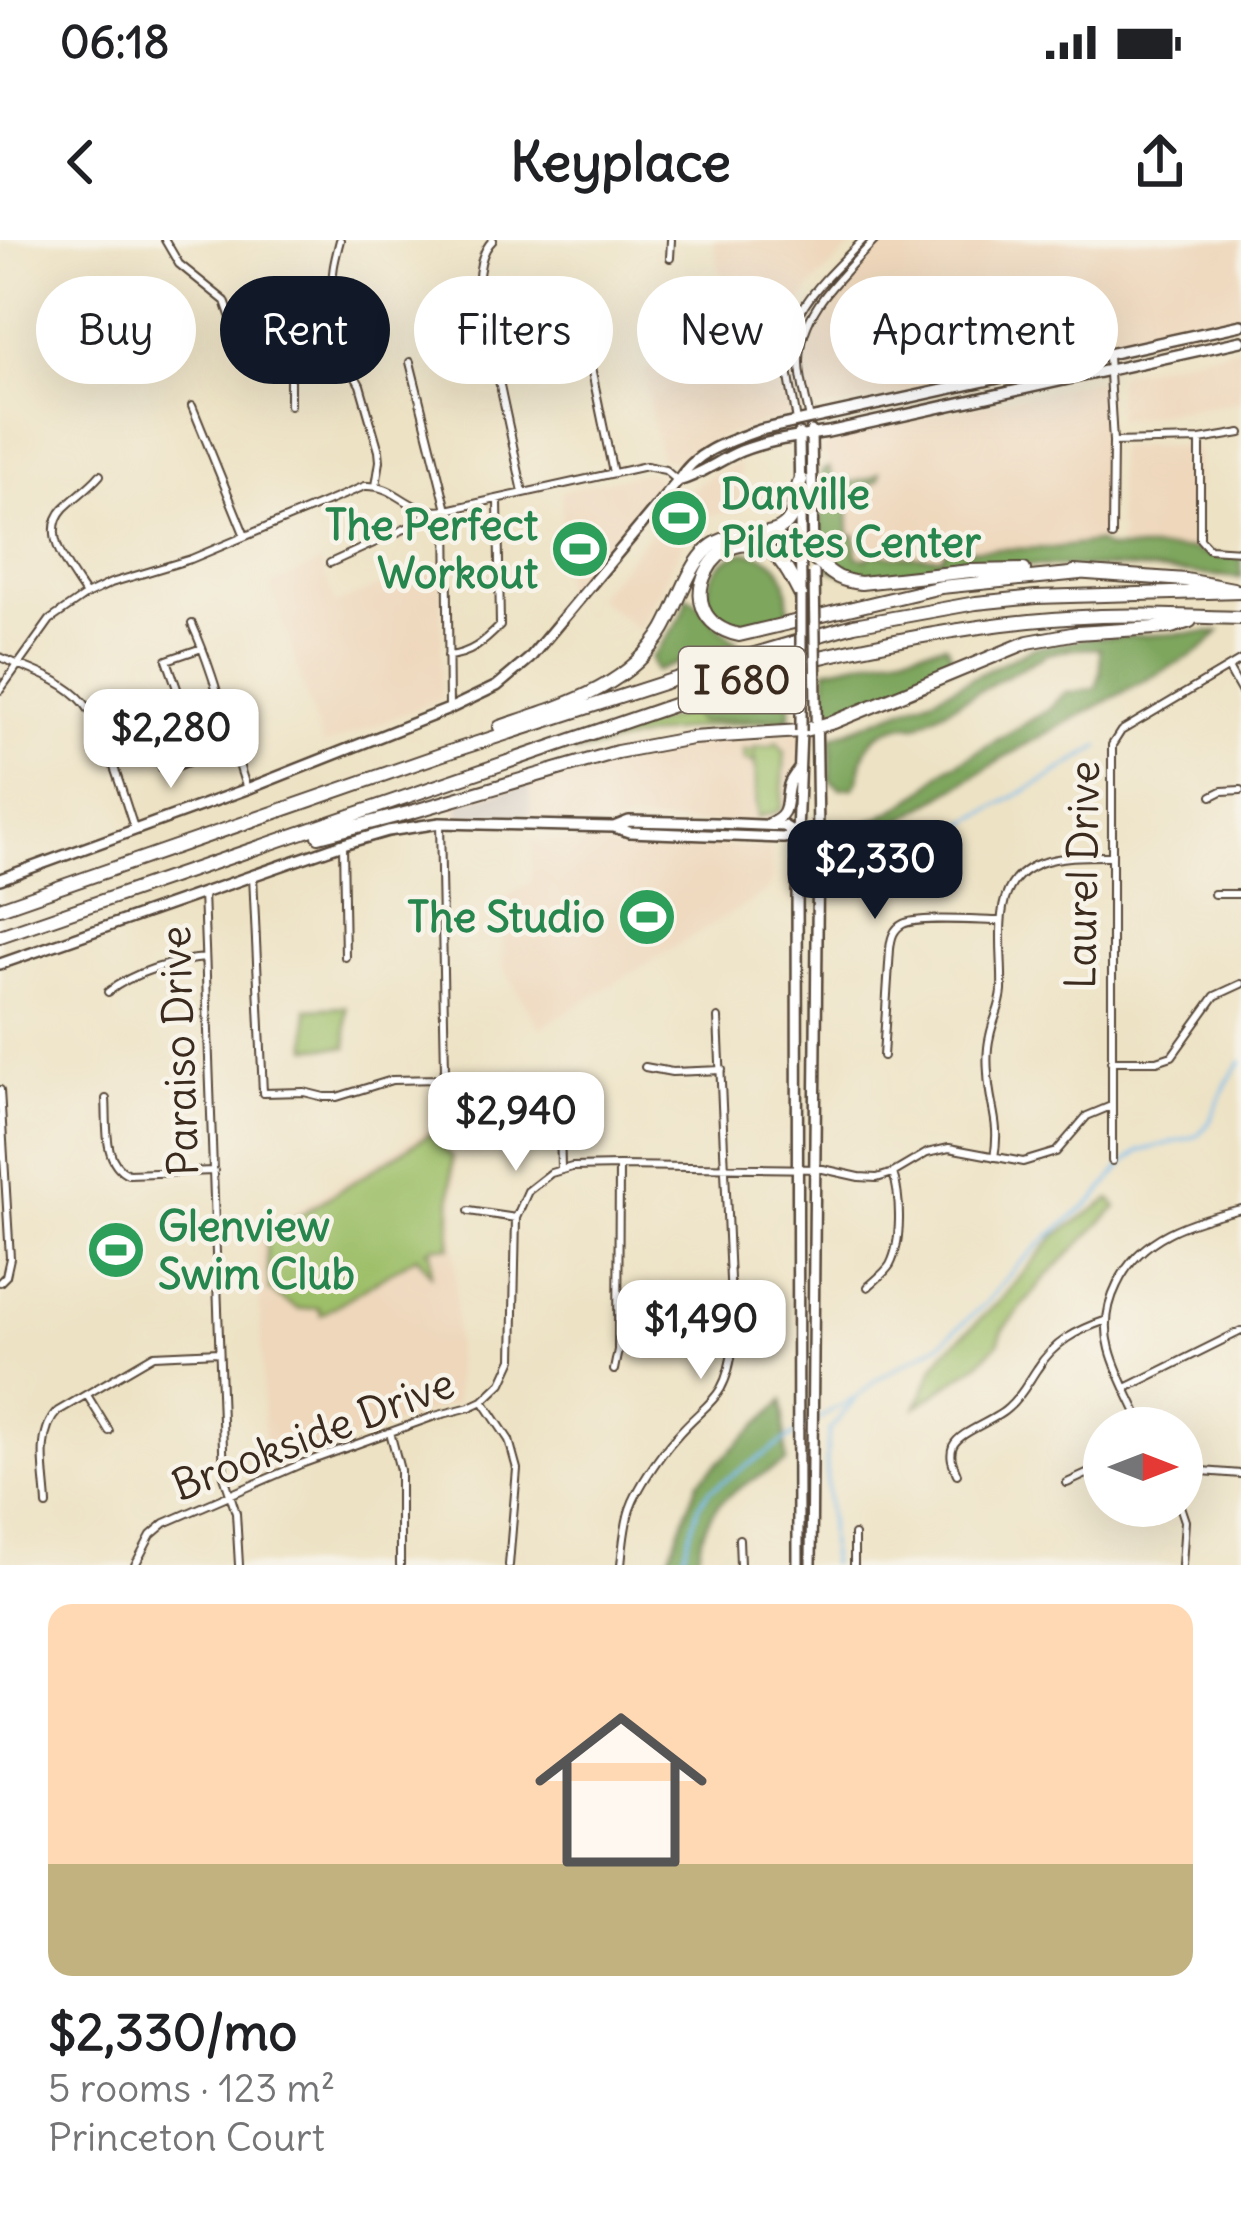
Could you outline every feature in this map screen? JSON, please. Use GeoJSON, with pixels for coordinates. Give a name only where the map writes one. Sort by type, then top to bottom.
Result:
{"type":"FeatureCollection","features":[{"type":"Feature","properties":{"kind":"highway"},"geometry":{"type":"LineString","coordinates":[[440,755],[467,739],[620,678],[652,647],[707,549],[726,538],[783,526],[791,518],[794,490],[801,480]]}},
{"type":"Feature","properties":{"kind":"highway"},"geometry":{"type":"LineString","coordinates":[[767,533],[835,578],[861,583],[970,571],[1034,570],[1240,591]]}},
{"type":"Feature","properties":{"kind":"highway"},"geometry":{"type":"LineString","coordinates":[[801,596],[785,567],[769,551],[749,546],[729,549],[711,562],[701,598],[717,627],[739,635],[941,587],[1080,573]]}},
{"type":"Feature","properties":{"kind":"highway","name":"I 680"},"geometry":{"type":"LineString","coordinates":[[0,908],[440,755],[854,625],[976,603],[1216,588]]}},
{"type":"Feature","properties":{"kind":"highway","name":"I 680"},"geometry":{"type":"LineString","coordinates":[[0,936],[742,681],[859,648],[1039,620],[1154,615],[1241,618]]}},
{"type":"Feature","properties":{"kind":"highway"},"geometry":{"type":"LineString","coordinates":[[300,835],[320,836],[642,746],[801,730],[834,722],[1028,642],[1077,633],[1171,628],[1207,617]]}},
{"type":"Feature","properties":{"kind":"main road"},"geometry":{"type":"LineString","coordinates":[[1118,354],[1241,325]]}},
{"type":"Feature","properties":{"kind":"main road"},"geometry":{"type":"LineString","coordinates":[[1118,367],[1241,341]]}},
{"type":"Feature","properties":{"kind":"main road"},"geometry":{"type":"LineString","coordinates":[[0,879],[248,789],[497,686],[529,659],[686,467],[708,451],[760,430],[978,384]]}},
{"type":"Feature","properties":{"kind":"main road"},"geometry":{"type":"LineString","coordinates":[[678,481],[763,443],[1042,384]]}},
{"type":"Feature","properties":{"kind":"main road"},"geometry":{"type":"LineString","coordinates":[[798,1565],[797,834],[801,572],[809,561],[810,420]]}},
{"type":"Feature","properties":{"kind":"main road"},"geometry":{"type":"LineString","coordinates":[[797,423],[809,561],[818,832],[811,1565]]}},
{"type":"Feature","properties":{"kind":"main road"},"geometry":{"type":"LineString","coordinates":[[766,826],[788,809],[789,782],[799,769]]}},
{"type":"Feature","properties":{"kind":"main road"},"geometry":{"type":"LineString","coordinates":[[614,827],[629,821],[784,826],[797,834]]}},
{"type":"Feature","properties":{"kind":"main road"},"geometry":{"type":"LineString","coordinates":[[0,964],[388,831],[440,823],[614,827],[629,832],[783,838],[818,832]]}},
{"type":"Feature","properties":{"kind":"street"},"geometry":{"type":"LineString","coordinates":[[165,240],[179,264],[220,297]]}},
{"type":"Feature","properties":{"kind":"street"},"geometry":{"type":"LineString","coordinates":[[332,276],[340,240]]}},
{"type":"Feature","properties":{"kind":"street"},"geometry":{"type":"LineString","coordinates":[[478,240],[490,243],[478,288],[523,492]]}},
{"type":"Feature","properties":{"kind":"street"},"geometry":{"type":"LineString","coordinates":[[670,258],[671,240]]}},
{"type":"Feature","properties":{"kind":"street"},"geometry":{"type":"LineString","coordinates":[[797,423],[787,360],[794,323],[807,298],[863,240]]}},
{"type":"Feature","properties":{"kind":"street"},"geometry":{"type":"LineString","coordinates":[[810,420],[801,370],[806,328],[826,294],[874,240]]}},
{"type":"Feature","properties":{"kind":"street"},"geometry":{"type":"LineString","coordinates":[[410,362],[447,510],[449,709]]}},
{"type":"Feature","properties":{"kind":"street"},"geometry":{"type":"LineString","coordinates":[[290,384],[290,405]]}},
{"type":"Feature","properties":{"kind":"street"},"geometry":{"type":"LineString","coordinates":[[360,384],[380,461],[376,486]]}},
{"type":"Feature","properties":{"kind":"street"},"geometry":{"type":"LineString","coordinates":[[595,384],[614,473]]}},
{"type":"Feature","properties":{"kind":"street"},"geometry":{"type":"LineString","coordinates":[[1110,384],[1112,536]]}},
{"type":"Feature","properties":{"kind":"street"},"geometry":{"type":"LineString","coordinates":[[192,406],[245,536]]}},
{"type":"Feature","properties":{"kind":"street"},"geometry":{"type":"LineString","coordinates":[[1112,442],[1200,440],[1241,433]]}},
{"type":"Feature","properties":{"kind":"street"},"geometry":{"type":"LineString","coordinates":[[1200,440],[1199,539],[1209,549],[1241,551]]}},
{"type":"Feature","properties":{"kind":"street"},"geometry":{"type":"LineString","coordinates":[[0,690],[50,620],[86,595],[191,559],[354,489],[376,486],[425,512],[650,466],[678,481]]}},
{"type":"Feature","properties":{"kind":"street"},"geometry":{"type":"LineString","coordinates":[[86,595],[64,561],[54,538],[55,524],[61,511],[100,475]]}},
{"type":"Feature","properties":{"kind":"street"},"geometry":{"type":"LineString","coordinates":[[448,656],[464,655],[500,626],[498,498]]}},
{"type":"Feature","properties":{"kind":"street"},"geometry":{"type":"LineString","coordinates":[[330,563],[409,529],[422,521],[425,512]]}},
{"type":"Feature","properties":{"kind":"street"},"geometry":{"type":"LineString","coordinates":[[191,624],[248,789]]}},
{"type":"Feature","properties":{"kind":"street"},"geometry":{"type":"LineString","coordinates":[[201,757],[167,660],[202,647]]}},
{"type":"Feature","properties":{"kind":"street"},"geometry":{"type":"LineString","coordinates":[[0,657],[57,682],[86,705],[135,832]]}},
{"type":"Feature","properties":{"kind":"street","name":"Laurel Drive"},"geometry":{"type":"LineString","coordinates":[[1112,1161],[1112,752],[1117,735],[1241,660]]}},
{"type":"Feature","properties":{"kind":"street"},"geometry":{"type":"LineString","coordinates":[[1228,668],[1241,691]]}},
{"type":"Feature","properties":{"kind":"street"},"geometry":{"type":"LineString","coordinates":[[108,753],[147,736],[153,739],[164,770],[232,745]]}},
{"type":"Feature","properties":{"kind":"street"},"geometry":{"type":"LineString","coordinates":[[1212,796],[1241,790]]}},
{"type":"Feature","properties":{"kind":"street"},"geometry":{"type":"LineString","coordinates":[[253,875],[263,1093],[337,1097],[392,1079],[440,1079],[445,1070],[440,823]]}},
{"type":"Feature","properties":{"kind":"street"},"geometry":{"type":"LineString","coordinates":[[343,844],[345,957]]}},
{"type":"Feature","properties":{"kind":"street"},"geometry":{"type":"LineString","coordinates":[[994,1157],[998,1130],[987,1055],[1001,995],[1001,921],[1009,891],[1034,865],[1057,857],[1112,856]]}},
{"type":"Feature","properties":{"kind":"street","name":"Paraiso Drive"},"geometry":{"type":"LineString","coordinates":[[203,892],[224,1476],[236,1513],[239,1565]]}},
{"type":"Feature","properties":{"kind":"street"},"geometry":{"type":"LineString","coordinates":[[1214,894],[1241,894]]}},
{"type":"Feature","properties":{"kind":"street"},"geometry":{"type":"LineString","coordinates":[[883,1056],[891,938],[898,927],[913,921],[1001,921]]}},
{"type":"Feature","properties":{"kind":"street"},"geometry":{"type":"LineString","coordinates":[[108,992],[120,982],[206,958]]}},
{"type":"Feature","properties":{"kind":"street"},"geometry":{"type":"LineString","coordinates":[[1111,1061],[1156,1061],[1172,1056],[1212,1000],[1241,984]]}},
{"type":"Feature","properties":{"kind":"street"},"geometry":{"type":"LineString","coordinates":[[620,1565],[634,1500],[676,1436],[716,1398],[730,1365],[727,1169],[718,1018]]}},
{"type":"Feature","properties":{"kind":"street"},"geometry":{"type":"LineString","coordinates":[[645,1067],[672,1072],[722,1070]]}},
{"type":"Feature","properties":{"kind":"street"},"geometry":{"type":"LineString","coordinates":[[0,1090],[10,1258],[0,1282]]}},
{"type":"Feature","properties":{"kind":"street"},"geometry":{"type":"LineString","coordinates":[[106,1099],[111,1158],[119,1171],[214,1171]]}},
{"type":"Feature","properties":{"kind":"street"},"geometry":{"type":"LineString","coordinates":[[470,1211],[516,1218],[532,1186],[561,1169],[814,1169],[867,1178],[893,1173],[943,1149],[1023,1162],[1049,1156],[1088,1116],[1111,1106]]}},
{"type":"Feature","properties":{"kind":"street"},"geometry":{"type":"LineString","coordinates":[[551,1119],[560,1123],[561,1169]]}},
{"type":"Feature","properties":{"kind":"street"},"geometry":{"type":"LineString","coordinates":[[614,1370],[619,1166]]}},
{"type":"Feature","properties":{"kind":"street"},"geometry":{"type":"LineString","coordinates":[[868,1287],[893,1255],[900,1197],[893,1173]]}},
{"type":"Feature","properties":{"kind":"street"},"geometry":{"type":"LineString","coordinates":[[1135,1407],[1110,1349],[1107,1320],[1124,1268],[1143,1247],[1163,1235],[1241,1209]]}},
{"type":"Feature","properties":{"kind":"street","name":"Brookside Drive"},"geometry":{"type":"LineString","coordinates":[[135,1565],[151,1535],[165,1523],[230,1493],[483,1400],[506,1377],[513,1359],[516,1218]]}},
{"type":"Feature","properties":{"kind":"street"},"geometry":{"type":"LineString","coordinates":[[956,1474],[950,1458],[960,1436],[1009,1408],[1062,1340],[1107,1320]]}},
{"type":"Feature","properties":{"kind":"street"},"geometry":{"type":"LineString","coordinates":[[1126,1388],[1241,1331]]}},
{"type":"Feature","properties":{"kind":"street"},"geometry":{"type":"LineString","coordinates":[[47,1505],[46,1425],[58,1411],[154,1355],[219,1352]]}},
{"type":"Feature","properties":{"kind":"street"},"geometry":{"type":"LineString","coordinates":[[87,1395],[109,1432]]}},
{"type":"Feature","properties":{"kind":"street"},"geometry":{"type":"LineString","coordinates":[[483,1400],[515,1455],[517,1483],[508,1565]]}},
{"type":"Feature","properties":{"kind":"street"},"geometry":{"type":"LineString","coordinates":[[390,1432],[400,1470],[400,1565]]}},
{"type":"Feature","properties":{"kind":"street"},"geometry":{"type":"LineString","coordinates":[[1203,1471],[1241,1474]]}},
{"type":"Feature","properties":{"kind":"street"},"geometry":{"type":"LineString","coordinates":[[1067,1483],[1083,1475]]}},
{"type":"Feature","properties":{"kind":"street"},"geometry":{"type":"LineString","coordinates":[[1182,1565],[1185,1527]]}},
{"type":"Feature","properties":{"kind":"street"},"geometry":{"type":"LineString","coordinates":[[854,1535],[854,1565]]}},
{"type":"Feature","properties":{"kind":"street"},"geometry":{"type":"LineString","coordinates":[[740,1539],[740,1565]]}},
{"type":"Feature","properties":{"kind":"shaded area"},"geometry":{"type":"Polygon","coordinates":[[[713,240],[858,240],[806,295],[806,276],[721,276],[713,240]]]}},
{"type":"Feature","properties":{"kind":"shaded area"},"geometry":{"type":"Polygon","coordinates":[[[879,240],[1241,240],[1241,320],[1118,347],[1118,276],[847,276],[879,240]]]}},
{"type":"Feature","properties":{"kind":"shaded area"},"geometry":{"type":"Polygon","coordinates":[[[830,296],[830,384],[949,384],[820,410],[811,400],[806,374],[811,328],[830,296]]]}},
{"type":"Feature","properties":{"kind":"shaded area"},"geometry":{"type":"Polygon","coordinates":[[[1241,346],[1241,401],[1117,420],[1121,373],[1241,346]]]}},
{"type":"Feature","properties":{"kind":"shaded area"},"geometry":{"type":"Polygon","coordinates":[[[646,384],[786,384],[788,416],[721,437],[676,463],[660,458],[646,384]]]}},
{"type":"Feature","properties":{"kind":"shaded area"},"geometry":{"type":"Polygon","coordinates":[[[1076,384],[1104,384],[1107,520],[1102,542],[945,550],[943,557],[855,556],[855,536],[849,537],[838,482],[831,477],[826,455],[820,454],[827,439],[1076,384]]]}},
{"type":"Feature","properties":{"kind":"shaded area"},"geometry":{"type":"Polygon","coordinates":[[[1190,446],[1197,455],[1194,549],[1123,547],[1118,543],[1122,535],[1117,447],[1190,446]]]}},
{"type":"Feature","properties":{"kind":"shaded area"},"geometry":{"type":"Polygon","coordinates":[[[740,463],[741,511],[706,516],[684,541],[639,630],[596,597],[681,497],[740,463]]]}},
{"type":"Feature","properties":{"kind":"shaded area"},"geometry":{"type":"Polygon","coordinates":[[[648,472],[659,480],[656,488],[563,601],[561,491],[648,472]]]}},
{"type":"Feature","properties":{"kind":"shaded area"},"geometry":{"type":"Polygon","coordinates":[[[441,562],[441,699],[323,746],[270,585],[321,563],[335,604],[441,562]]]}},
{"type":"Feature","properties":{"kind":"shaded area"},"geometry":{"type":"Polygon","coordinates":[[[801,731],[799,769],[789,782],[788,809],[766,826],[629,821],[614,827],[455,823],[454,799],[617,752],[801,731]]]}},
{"type":"Feature","properties":{"kind":"shaded area"},"geometry":{"type":"Polygon","coordinates":[[[530,784],[530,816],[459,816],[459,803],[530,784]]]}},
{"type":"Feature","properties":{"kind":"shaded area"},"geometry":{"type":"Polygon","coordinates":[[[531,840],[771,848],[772,883],[763,894],[540,1028],[503,966],[504,897],[531,883],[531,840]]]}},
{"type":"Feature","properties":{"kind":"shaded area"},"geometry":{"type":"Polygon","coordinates":[[[429,1128],[455,1156],[456,1404],[265,1472],[258,1234],[429,1128]]]}},
{"type":"Feature","properties":{"kind":"green space"},"geometry":{"type":"Polygon","coordinates":[[[829,467],[834,480],[850,483],[880,472],[879,480],[866,487],[865,496],[848,498],[849,536],[855,535],[857,557],[942,557],[945,550],[1053,548],[1097,542],[1108,549],[1194,549],[1241,558],[1241,578],[1130,568],[1012,565],[869,578],[845,575],[829,566],[823,554],[822,471],[829,467]]]}},
{"type":"Feature","properties":{"kind":"green space"},"geometry":{"type":"Polygon","coordinates":[[[745,552],[777,565],[786,583],[789,618],[742,629],[716,618],[710,607],[710,580],[729,558],[745,552]]]}},
{"type":"Feature","properties":{"kind":"green space"},"geometry":{"type":"Polygon","coordinates":[[[687,596],[737,641],[656,671],[651,658],[679,621],[687,596]]]}},
{"type":"Feature","properties":{"kind":"green space"},"geometry":{"type":"Polygon","coordinates":[[[1219,632],[1187,658],[1027,744],[905,818],[856,838],[854,828],[900,806],[947,768],[1048,710],[1064,694],[1096,688],[1100,648],[1047,654],[917,725],[883,732],[866,750],[854,787],[840,788],[830,780],[832,737],[936,696],[1032,648],[1090,638],[1219,632]]]}},
{"type":"Feature","properties":{"kind":"green space"},"geometry":{"type":"Polygon","coordinates":[[[946,644],[956,665],[865,705],[830,710],[826,669],[946,644]]]}},
{"type":"Feature","properties":{"kind":"green space"},"geometry":{"type":"Polygon","coordinates":[[[790,678],[790,716],[698,722],[693,716],[694,710],[790,678]]]}},
{"type":"Feature","properties":{"kind":"green space"},"geometry":{"type":"Polygon","coordinates":[[[694,710],[790,718],[783,723],[679,730],[572,752],[694,710]]]}},
{"type":"Feature","properties":{"kind":"green space"},"geometry":{"type":"Polygon","coordinates":[[[777,742],[785,752],[781,809],[757,817],[755,755],[753,763],[744,760],[743,750],[777,742]]]}},
{"type":"Feature","properties":{"kind":"green space"},"geometry":{"type":"Polygon","coordinates":[[[346,1007],[347,1047],[308,1048],[307,1009],[346,1007]]]}},
{"type":"Feature","properties":{"kind":"green space"},"geometry":{"type":"Polygon","coordinates":[[[430,1134],[452,1157],[450,1247],[428,1250],[431,1275],[417,1256],[321,1315],[319,1308],[298,1309],[269,1291],[266,1241],[270,1234],[430,1134]]]}},
{"type":"Feature","properties":{"kind":"green space"},"geometry":{"type":"Polygon","coordinates":[[[1110,1199],[1117,1207],[1045,1278],[998,1343],[979,1363],[917,1407],[946,1351],[1001,1300],[1055,1236],[1110,1199]]]}},
{"type":"Feature","properties":{"kind":"green space"},"geometry":{"type":"Polygon","coordinates":[[[783,1401],[786,1462],[736,1490],[714,1511],[700,1543],[697,1565],[666,1565],[698,1482],[783,1401]]]}},
{"type":"Feature","properties":{"kind":"waterway"},"geometry":{"type":"LineString","coordinates":[[870,876],[904,863],[1100,746]]}},
{"type":"Feature","properties":{"kind":"waterway"},"geometry":{"type":"LineString","coordinates":[[680,1565],[699,1505],[710,1490],[856,1398],[876,1380],[941,1343],[987,1302],[1016,1267],[1096,1198],[1125,1162],[1140,1151],[1197,1136],[1209,1123],[1241,1062]]}},
{"type":"Feature","properties":{"kind":"waterway"},"geometry":{"type":"LineString","coordinates":[[831,1565],[829,1431],[853,1402]]}},
{"type":"Feature","properties":{"kind":"place","name":"Danville Pilates Center"},"geometry":{"type":"Point","coordinates":[679,518]}},
{"type":"Feature","properties":{"kind":"place","name":"The Perfect Workout"},"geometry":{"type":"Point","coordinates":[580,549]}},
{"type":"Feature","properties":{"kind":"place","name":"The Studio"},"geometry":{"type":"Point","coordinates":[647,917]}},
{"type":"Feature","properties":{"kind":"place","name":"Glenview Swim Club"},"geometry":{"type":"Point","coordinates":[116,1250]}}]}
